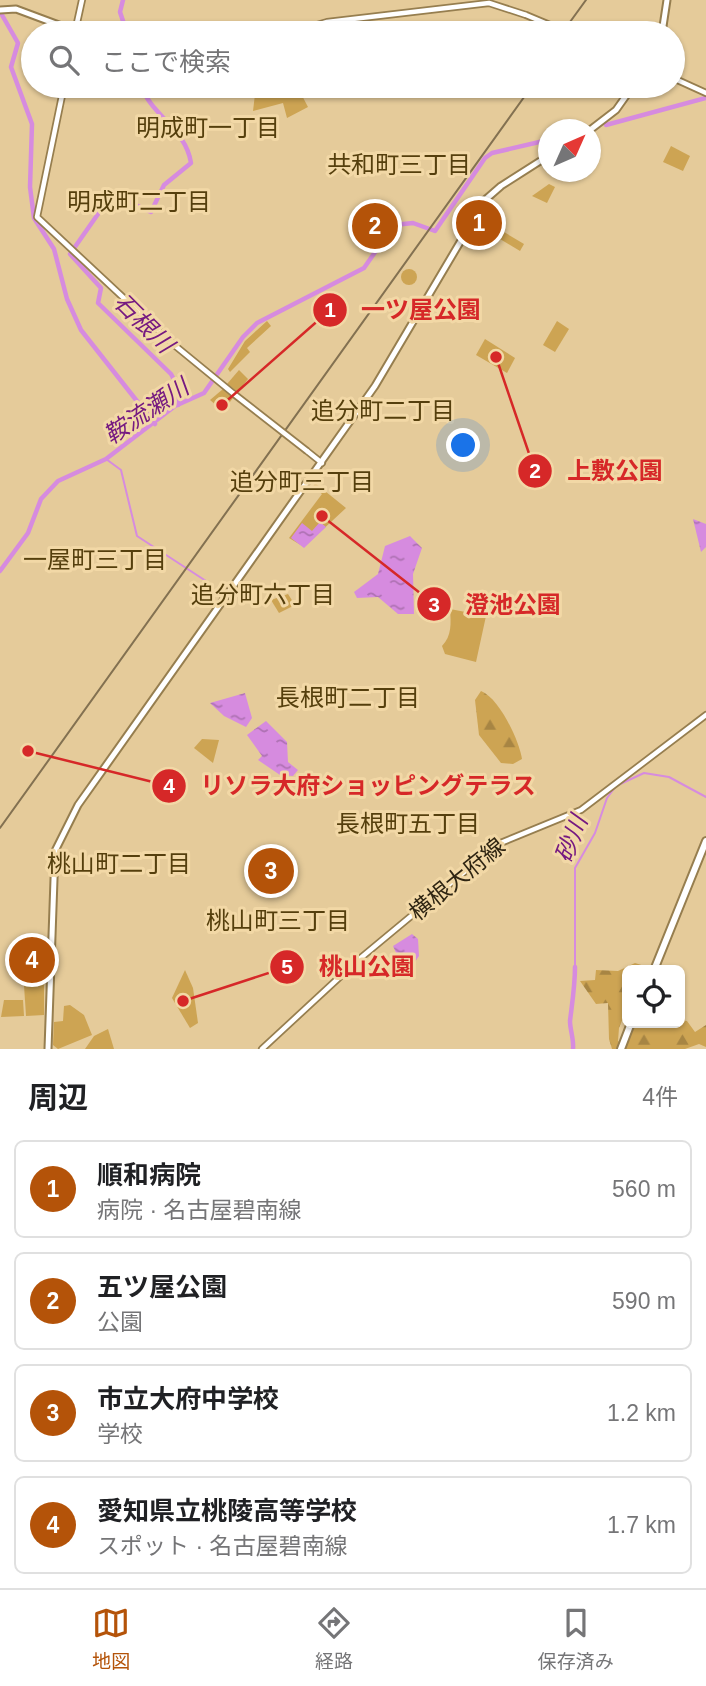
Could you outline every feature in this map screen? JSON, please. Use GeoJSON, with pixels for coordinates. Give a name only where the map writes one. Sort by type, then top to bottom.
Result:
{"type":"FeatureCollection","features":[{"type":"Feature","properties":{"kind":"highway"},"geometry":{"type":"LineString","coordinates":[[656,965],[706,841]]}},
{"type":"Feature","properties":{"kind":"highway"},"geometry":{"type":"LineString","coordinates":[[621,1049],[629,1028]]}},
{"type":"Feature","properties":{"kind":"main road"},"geometry":{"type":"LineString","coordinates":[[77,21],[82,0]]}},
{"type":"Feature","properties":{"kind":"main road"},"geometry":{"type":"LineString","coordinates":[[664,21],[667,0]]}},
{"type":"Feature","properties":{"kind":"main road"},"geometry":{"type":"LineString","coordinates":[[336,21],[489,3],[540,21]]}},
{"type":"Feature","properties":{"kind":"main road"},"geometry":{"type":"LineString","coordinates":[[3,6],[45,21]]}},
{"type":"Feature","properties":{"kind":"main road"},"geometry":{"type":"LineString","coordinates":[[685,83],[706,93]]}},
{"type":"Feature","properties":{"kind":"main road"},"geometry":{"type":"LineString","coordinates":[[62,98],[37,217],[173,344],[322,463]]}},
{"type":"Feature","properties":{"kind":"main road"},"geometry":{"type":"LineString","coordinates":[[601,122],[616,110],[624,98]]}},
{"type":"Feature","properties":{"kind":"main road"},"geometry":{"type":"LineString","coordinates":[[48,1049],[55,851],[89,789],[377,382],[485,200],[501,186],[538,162]]}},
{"type":"Feature","properties":{"kind":"main road","name":"横根大府線"},"geometry":{"type":"LineString","coordinates":[[262,1049],[357,961],[498,844],[581,810],[706,715]]}},
{"type":"Feature","properties":{"kind":"green space"},"geometry":{"type":"Polygon","coordinates":[[[255,98],[303,98],[308,107],[287,118],[283,103],[253,111],[255,98]]]}},
{"type":"Feature","properties":{"kind":"green space"},"geometry":{"type":"Polygon","coordinates":[[[671,146],[690,156],[683,171],[663,162],[671,146]]]}},
{"type":"Feature","properties":{"kind":"green space"},"geometry":{"type":"Polygon","coordinates":[[[549,184],[555,187],[547,203],[532,196],[549,184]]]}},
{"type":"Feature","properties":{"kind":"green space"},"geometry":{"type":"Polygon","coordinates":[[[374,213],[389,223],[376,240],[362,231],[374,213]]]}},
{"type":"Feature","properties":{"kind":"green space"},"geometry":{"type":"Polygon","coordinates":[[[499,229],[524,244],[520,251],[495,236],[499,229]]]}},
{"type":"Feature","properties":{"kind":"green space"},"geometry":{"type":"Polygon","coordinates":[[[409,269],[415,271],[415,283],[409,285],[403,283],[401,277],[403,271],[409,269]]]}},
{"type":"Feature","properties":{"kind":"green space"},"geometry":{"type":"Polygon","coordinates":[[[267,321],[271,326],[247,348],[250,352],[230,372],[228,369],[245,341],[267,321]]]}},
{"type":"Feature","properties":{"kind":"green space"},"geometry":{"type":"Polygon","coordinates":[[[557,321],[569,329],[555,352],[543,345],[557,321]]]}},
{"type":"Feature","properties":{"kind":"green space"},"geometry":{"type":"Polygon","coordinates":[[[485,339],[515,358],[507,373],[476,355],[485,339]]]}},
{"type":"Feature","properties":{"kind":"green space"},"geometry":{"type":"Polygon","coordinates":[[[239,370],[248,379],[238,392],[227,384],[239,370]]]}},
{"type":"Feature","properties":{"kind":"green space"},"geometry":{"type":"Polygon","coordinates":[[[223,389],[233,398],[223,411],[210,400],[223,389]]]}},
{"type":"Feature","properties":{"kind":"green space"},"geometry":{"type":"Polygon","coordinates":[[[315,483],[346,508],[304,547],[289,538],[322,494],[313,487],[315,483]]]}},
{"type":"Feature","properties":{"kind":"green space"},"geometry":{"type":"Polygon","coordinates":[[[288,594],[295,605],[279,613],[271,600],[288,594]]]}},
{"type":"Feature","properties":{"kind":"green space"},"geometry":{"type":"Polygon","coordinates":[[[450,609],[486,616],[476,662],[445,654],[442,646],[449,634],[450,609]]]}},
{"type":"Feature","properties":{"kind":"green space"},"geometry":{"type":"Polygon","coordinates":[[[481,691],[495,702],[517,741],[522,759],[513,764],[501,763],[479,735],[475,700],[481,691]]]}},
{"type":"Feature","properties":{"kind":"green space"},"geometry":{"type":"Polygon","coordinates":[[[202,739],[219,740],[213,763],[194,748],[202,739]]]}},
{"type":"Feature","properties":{"kind":"green space"},"geometry":{"type":"Polygon","coordinates":[[[622,969],[622,1020],[618,1041],[621,1043],[619,1049],[612,1049],[609,1039],[608,1003],[596,1004],[580,981],[595,980],[596,970],[622,969]]]}},
{"type":"Feature","properties":{"kind":"green space"},"geometry":{"type":"Polygon","coordinates":[[[185,970],[193,988],[198,1023],[190,1028],[172,998],[185,970]]]}},
{"type":"Feature","properties":{"kind":"green space"},"geometry":{"type":"Polygon","coordinates":[[[30,978],[44,985],[44,1015],[26,1016],[24,985],[30,978]]]}},
{"type":"Feature","properties":{"kind":"green space"},"geometry":{"type":"Polygon","coordinates":[[[4,1000],[23,1000],[24,1016],[1,1017],[4,1000]]]}},
{"type":"Feature","properties":{"kind":"green space"},"geometry":{"type":"Polygon","coordinates":[[[70,1005],[84,1015],[92,1035],[58,1049],[53,1045],[54,1022],[63,1021],[64,1006],[70,1005]]]}},
{"type":"Feature","properties":{"kind":"green space"},"geometry":{"type":"Polygon","coordinates":[[[685,1021],[695,1032],[706,1025],[706,1047],[699,1044],[685,1049],[625,1049],[634,1028],[685,1028],[685,1021]]]}},
{"type":"Feature","properties":{"kind":"green space"},"geometry":{"type":"Polygon","coordinates":[[[108,1029],[114,1049],[85,1049],[94,1036],[108,1029]]]}},
{"type":"Feature","properties":{"kind":"water"},"geometry":{"type":"Polygon","coordinates":[[[693,519],[706,524],[706,547],[701,552],[693,519]]]}},
{"type":"Feature","properties":{"kind":"water"},"geometry":{"type":"Polygon","coordinates":[[[320,522],[326,527],[304,548],[291,538],[302,523],[312,531],[320,522]]]}},
{"type":"Feature","properties":{"kind":"water"},"geometry":{"type":"Polygon","coordinates":[[[410,536],[422,548],[413,574],[414,614],[398,614],[378,597],[357,598],[354,592],[378,574],[385,546],[410,536]]]}},
{"type":"Feature","properties":{"kind":"water"},"geometry":{"type":"Polygon","coordinates":[[[245,693],[252,718],[246,727],[224,716],[210,703],[245,693]]]}},
{"type":"Feature","properties":{"kind":"water"},"geometry":{"type":"Polygon","coordinates":[[[266,721],[287,742],[288,762],[298,770],[293,776],[280,775],[258,760],[262,756],[247,735],[266,721]]]}},
{"type":"Feature","properties":{"kind":"water"},"geometry":{"type":"Polygon","coordinates":[[[412,934],[418,939],[419,956],[406,975],[393,946],[412,934]]]}},
{"type":"Feature","properties":{"kind":"waterway","name":"石根川"},"geometry":{"type":"LineString","coordinates":[[123,0],[120,12],[123,21]]}},
{"type":"Feature","properties":{"kind":"waterway"},"geometry":{"type":"LineString","coordinates":[[2,15],[18,43],[11,67],[21,94]]}},
{"type":"Feature","properties":{"kind":"waterway"},"geometry":{"type":"LineString","coordinates":[[22,98],[32,124],[30,187],[34,218],[54,249],[67,299],[81,330],[155,424]]}},
{"type":"Feature","properties":{"kind":"waterway","name":"石根川"},"geometry":{"type":"LineString","coordinates":[[147,98],[183,141],[191,163],[164,185],[151,212],[112,194],[70,254],[101,288],[98,303],[171,374],[179,389],[178,405]]}},
{"type":"Feature","properties":{"kind":"waterway","name":"鞍流瀬川"},"geometry":{"type":"LineString","coordinates":[[606,125],[706,98]]}},
{"type":"Feature","properties":{"kind":"waterway","name":"鞍流瀬川"},"geometry":{"type":"LineString","coordinates":[[0,571],[28,533],[41,499],[58,481],[106,459],[175,406],[204,393],[243,337],[257,323],[364,268],[394,225],[413,223],[435,231],[485,158],[492,153],[538,142]]}},
{"type":"Feature","properties":{"kind":"waterway"},"geometry":{"type":"LineString","coordinates":[[106,459],[121,470],[137,536],[206,581]]}},
{"type":"Feature","properties":{"kind":"waterway","name":"砂川"},"geometry":{"type":"LineString","coordinates":[[575,967],[575,868],[595,833],[607,798],[616,786],[644,773],[669,777],[706,797]]}},
{"type":"Feature","properties":{"kind":"waterway","name":"砂川"},"geometry":{"type":"LineString","coordinates":[[573,1049],[570,1021],[575,967]]}},
{"type":"Feature","properties":{"kind":"railway"},"geometry":{"type":"LineString","coordinates":[[571,21],[586,0]]}},
{"type":"Feature","properties":{"kind":"railway"},"geometry":{"type":"LineString","coordinates":[[0,828],[523,98]]}},
{"type":"Feature","properties":{"kind":"place","name":"順和病院"},"geometry":{"type":"Point","coordinates":[479,223]}},
{"type":"Feature","properties":{"kind":"place","name":"五ツ屋公園"},"geometry":{"type":"Point","coordinates":[375,226]}},
{"type":"Feature","properties":{"kind":"place","name":"上敷公園"},"geometry":{"type":"Point","coordinates":[496,357]}},
{"type":"Feature","properties":{"kind":"place","name":"一ツ屋公園"},"geometry":{"type":"Point","coordinates":[222,405]}},
{"type":"Feature","properties":{"kind":"place","name":"澄池公園"},"geometry":{"type":"Point","coordinates":[322,516]}},
{"type":"Feature","properties":{"kind":"place","name":"リソラ大府ショッピングテラス"},"geometry":{"type":"Point","coordinates":[28,751]}},
{"type":"Feature","properties":{"kind":"place","name":"市立大府中学校"},"geometry":{"type":"Point","coordinates":[271,871]}},
{"type":"Feature","properties":{"kind":"place","name":"愛知県立桃陵高等学校"},"geometry":{"type":"Point","coordinates":[32,960]}},
{"type":"Feature","properties":{"kind":"place","name":"桃山公園"},"geometry":{"type":"Point","coordinates":[183,1001]}},
{"type":"Feature","properties":{"kind":"district","name":"明成町一丁目"},"geometry":{"type":"Point","coordinates":[208,127]}},
{"type":"Feature","properties":{"kind":"district","name":"共和町三丁目"},"geometry":{"type":"Point","coordinates":[399,164]}},
{"type":"Feature","properties":{"kind":"district","name":"明成町二丁目"},"geometry":{"type":"Point","coordinates":[139,201]}},
{"type":"Feature","properties":{"kind":"district","name":"追分町二丁目"},"geometry":{"type":"Point","coordinates":[383,410]}},
{"type":"Feature","properties":{"kind":"district","name":"追分町三丁目"},"geometry":{"type":"Point","coordinates":[302,481]}},
{"type":"Feature","properties":{"kind":"district","name":"一屋町三丁目"},"geometry":{"type":"Point","coordinates":[95,559]}},
{"type":"Feature","properties":{"kind":"district","name":"追分町六丁目"},"geometry":{"type":"Point","coordinates":[263,594]}},
{"type":"Feature","properties":{"kind":"district","name":"長根町二丁目"},"geometry":{"type":"Point","coordinates":[348,697]}},
{"type":"Feature","properties":{"kind":"district","name":"長根町五丁目"},"geometry":{"type":"Point","coordinates":[408,823]}},
{"type":"Feature","properties":{"kind":"district","name":"桃山町二丁目"},"geometry":{"type":"Point","coordinates":[119,863]}},
{"type":"Feature","properties":{"kind":"district","name":"桃山町三丁目"},"geometry":{"type":"Point","coordinates":[278,920]}}]}
